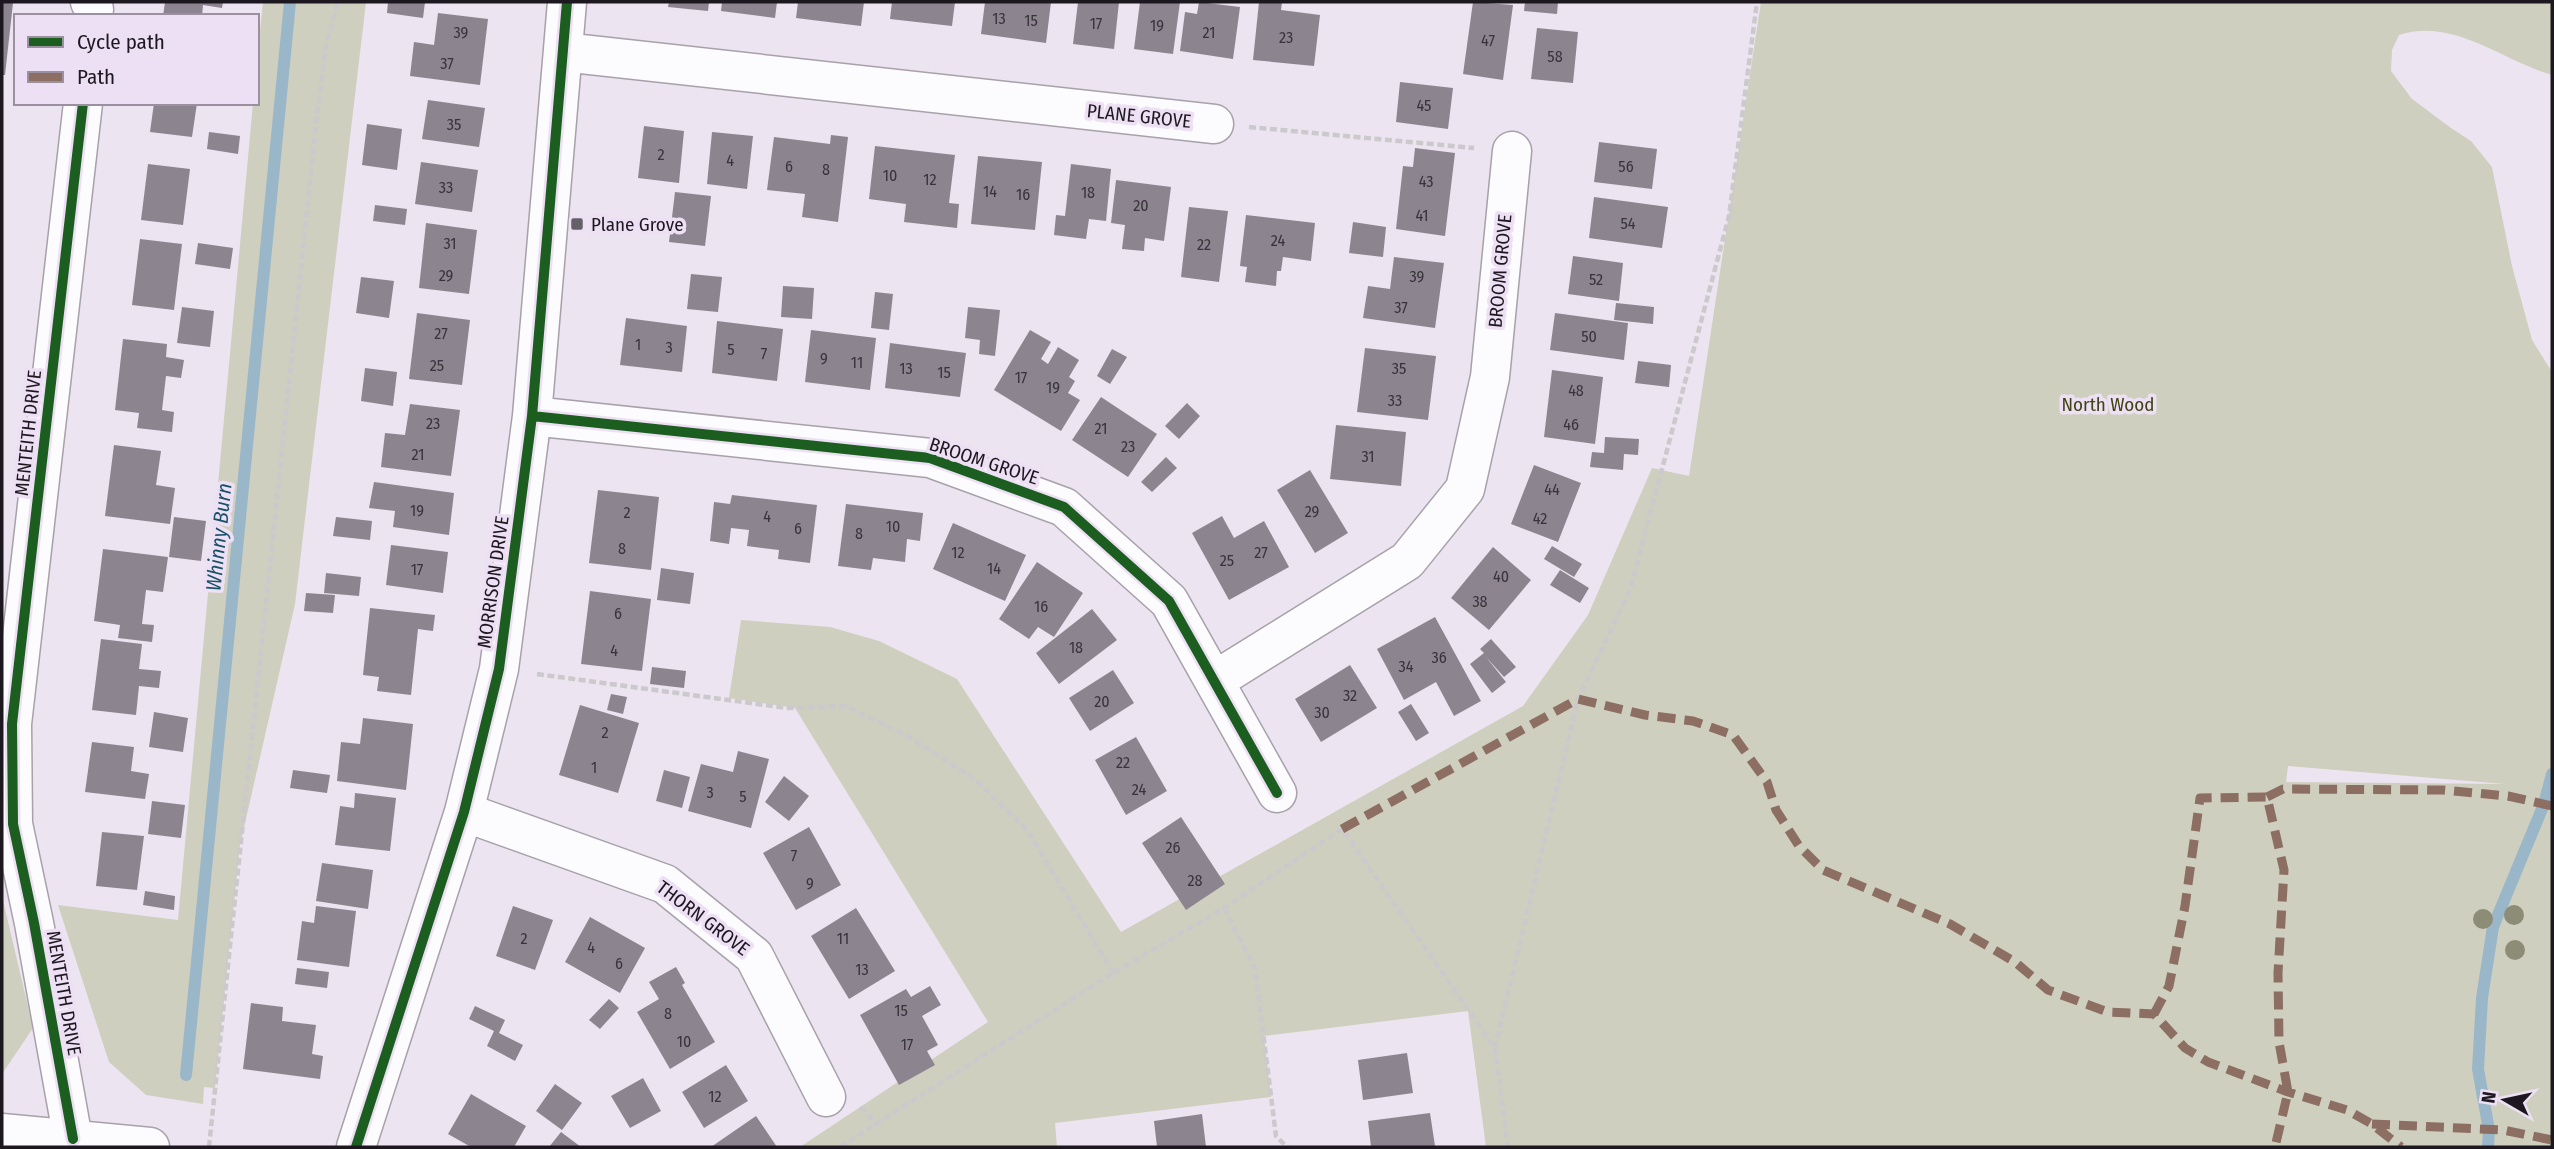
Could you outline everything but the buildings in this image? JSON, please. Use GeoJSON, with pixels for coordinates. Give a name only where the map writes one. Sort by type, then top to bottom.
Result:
{"type":"FeatureCollection","features":[{"type":"Feature","properties":{"kind":"street","name":"MORRISON DRIVE"},"geometry":{"type":"LineString","coordinates":[[356,1147],[464,812],[499,669],[532,416],[567,2]]}},
{"type":"Feature","properties":{"kind":"street","name":"PLANE GROVE"},"geometry":{"type":"LineString","coordinates":[[563,52],[1214,124]]}},
{"type":"Feature","properties":{"kind":"street","name":"MENTEITH DRIVE"},"geometry":{"type":"LineString","coordinates":[[73,1139],[34,923],[13,824],[12,724],[83,105]]}},
{"type":"Feature","properties":{"kind":"street","name":"BROOM GROVE"},"geometry":{"type":"LineString","coordinates":[[1214,681],[1407,561],[1465,489],[1490,377],[1512,151]]}},
{"type":"Feature","properties":{"kind":"street","name":"BROOM GROVE"},"geometry":{"type":"LineString","coordinates":[[532,416],[930,458],[1064,507],[1169,601],[1277,793]]}},
{"type":"Feature","properties":{"kind":"street","name":"THORN GROVE"},"geometry":{"type":"LineString","coordinates":[[464,812],[665,884],[754,956],[826,1097]]}},
{"type":"Feature","properties":{"kind":"street"},"geometry":{"type":"LineString","coordinates":[[2,1133],[150,1147]]}},
{"type":"Feature","properties":{"kind":"path"},"geometry":{"type":"LineString","coordinates":[[209,1147],[320,93],[326,45],[338,2]]}},
{"type":"Feature","properties":{"kind":"path"},"geometry":{"type":"LineString","coordinates":[[1508,1147],[1494,1048],[1578,699],[1630,590],[1729,216],[1757,2]]}},
{"type":"Feature","properties":{"kind":"path"},"geometry":{"type":"LineString","coordinates":[[1214,124],[1512,151]]}},
{"type":"Feature","properties":{"kind":"path"},"geometry":{"type":"LineString","coordinates":[[499,669],[788,708],[845,706],[906,735],[976,780],[1028,831],[1114,973]]}},
{"type":"Feature","properties":{"kind":"path"},"geometry":{"type":"LineString","coordinates":[[840,1147],[1114,973],[1224,908],[1342,829],[1494,1048]]}},
{"type":"Feature","properties":{"kind":"path"},"geometry":{"type":"LineString","coordinates":[[1224,908],[1255,968],[1276,1136],[1287,1147]]}},
{"type":"Feature","properties":{"kind":"green space"},"geometry":{"type":"Polygon","coordinates":[[[263,2],[366,2],[295,604],[240,845],[215,1088],[204,1087],[203,1104],[146,1095],[109,1062],[58,905],[178,920],[253,105],[259,105],[259,41],[263,2]]]}},
{"type":"Feature","properties":{"kind":"green space","name":"North Wood"},"geometry":{"type":"Polygon","coordinates":[[[1761,2],[2552,2],[2552,75],[2458,36],[2419,31],[2399,35],[2392,50],[2391,71],[2412,99],[2471,141],[2492,167],[2512,266],[2532,340],[2552,372],[2552,1147],[1486,1147],[1468,1011],[1264,1036],[1271,1097],[1055,1123],[1057,1147],[800,1147],[988,1022],[795,708],[729,698],[741,620],[830,627],[879,641],[957,679],[1121,932],[1523,706],[1588,615],[1652,468],[1689,476],[1761,2]],[[2288,766],[2286,782],[2505,784],[2288,766]]]}},
{"type":"Feature","properties":{"kind":"green space"},"geometry":{"type":"Polygon","coordinates":[[[2,896],[33,1028],[2,1074],[2,896]]]}},
{"type":"Feature","properties":{"kind":"waterway","name":"Whinny Burn"},"geometry":{"type":"LineString","coordinates":[[186,1075],[290,2]]}},
{"type":"Feature","properties":{"kind":"waterway"},"geometry":{"type":"LineString","coordinates":[[2488,1147],[2489,1130],[2478,1069],[2482,998],[2493,927],[2544,804],[2552,774]]}},
{"type":"Feature","properties":{"kind":"marked path"},"geometry":{"type":"LineString","coordinates":[[1342,829],[1578,699],[1645,715],[1693,721],[1733,735],[1767,782],[1776,810],[1799,846],[1823,870],[1950,924],[2015,962],[2048,990],[2108,1012],[2154,1014],[2185,1048],[2208,1062],[2288,1092],[2347,1110],[2372,1124],[2401,1147]]}},
{"type":"Feature","properties":{"kind":"marked path"},"geometry":{"type":"LineString","coordinates":[[2267,797],[2283,789],[2443,790],[2508,796],[2552,806]]}},
{"type":"Feature","properties":{"kind":"marked path"},"geometry":{"type":"LineString","coordinates":[[2154,1014],[2169,986],[2185,906],[2200,798],[2267,797],[2284,870],[2278,973],[2279,1042],[2288,1092],[2275,1147]]}},
{"type":"Feature","properties":{"kind":"marked path"},"geometry":{"type":"LineString","coordinates":[[2372,1124],[2503,1130],[2552,1140]]}},
{"type":"Feature","properties":{"kind":"cycle path"},"geometry":{"type":"LineString","coordinates":[[356,1147],[464,812],[499,669],[532,416],[567,2]]}},
{"type":"Feature","properties":{"kind":"cycle path"},"geometry":{"type":"LineString","coordinates":[[73,1139],[34,923],[13,824],[12,724],[83,105]]}},
{"type":"Feature","properties":{"kind":"cycle path"},"geometry":{"type":"LineString","coordinates":[[532,416],[930,458],[1064,507],[1169,601],[1277,793]]}},
{"type":"Feature","properties":{"kind":"place","name":"Plane Grove"},"geometry":{"type":"Point","coordinates":[577,224]}}]}
